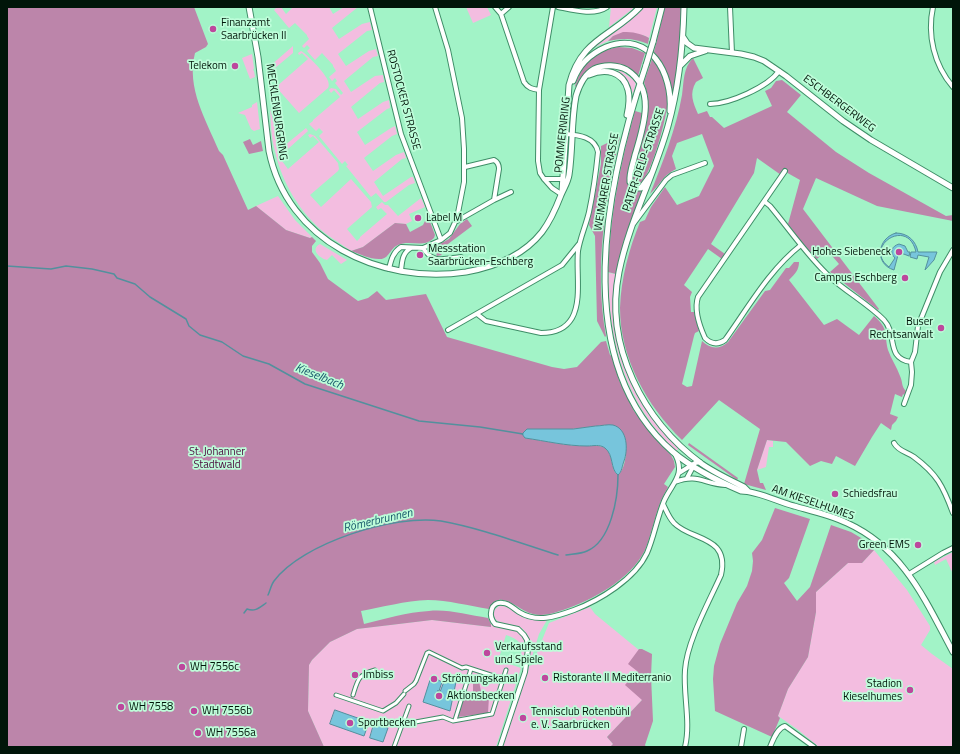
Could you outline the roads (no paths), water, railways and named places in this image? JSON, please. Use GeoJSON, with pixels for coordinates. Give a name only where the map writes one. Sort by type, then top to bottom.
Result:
{"type":"FeatureCollection","features":[{"type":"Feature","properties":{"kind":"street","name":"MECKLENBURGRING"},"geometry":{"type":"LineString","coordinates":[[249,7],[258,57],[269,151],[282,189],[297,213],[310,228],[322,238],[350,255],[373,264],[401,271]]}},
{"type":"Feature","properties":{"kind":"street","name":"ROSTOCKER STRASSE"},"geometry":{"type":"LineString","coordinates":[[370,7],[401,134],[441,240]]}},
{"type":"Feature","properties":{"kind":"street"},"geometry":{"type":"LineString","coordinates":[[389,269],[391,260],[401,247],[422,248],[441,240],[450,233],[456,221],[462,200],[465,167],[463,133],[459,104],[448,50],[435,7]]}},
{"type":"Feature","properties":{"kind":"street"},"geometry":{"type":"LineString","coordinates":[[495,7],[501,14],[524,82],[532,89],[539,90]]}},
{"type":"Feature","properties":{"kind":"street"},"geometry":{"type":"LineString","coordinates":[[501,14],[509,7]]}},
{"type":"Feature","properties":{"kind":"street"},"geometry":{"type":"LineString","coordinates":[[553,7],[539,90],[538,161],[540,173],[544,179],[552,188],[561,194]]}},
{"type":"Feature","properties":{"kind":"street"},"geometry":{"type":"LineString","coordinates":[[558,7],[580,11],[600,11],[607,7]]}},
{"type":"Feature","properties":{"kind":"street","name":"POMMERNRING"},"geometry":{"type":"LineString","coordinates":[[569,101],[569,85],[572,72],[586,51],[640,7]]}},
{"type":"Feature","properties":{"kind":"street","name":"WEIMARER STRASSE"},"geometry":{"type":"LineString","coordinates":[[662,7],[625,134],[612,195],[606,248],[606,298],[608,326],[618,366],[630,396],[656,434],[675,454],[695,464],[726,485]]}},
{"type":"Feature","properties":{"kind":"street","name":"PATER-DELP-STRASSE"},"geometry":{"type":"LineString","coordinates":[[684,7],[680,66],[673,107],[668,128],[632,225],[621,264],[616,298],[617,325],[620,343],[631,375],[646,404],[664,429],[694,457],[695,464],[712,470]]}},
{"type":"Feature","properties":{"kind":"street"},"geometry":{"type":"LineString","coordinates":[[730,7],[732,53]]}},
{"type":"Feature","properties":{"kind":"street"},"geometry":{"type":"LineString","coordinates":[[933,7],[930,32],[932,45],[936,59],[953,87]]}},
{"type":"Feature","properties":{"kind":"street","name":"ESCHBERGERWEG"},"geometry":{"type":"LineString","coordinates":[[683,36],[690,47],[754,57],[764,61],[779,71],[843,122],[953,188]]}},
{"type":"Feature","properties":{"kind":"street","name":"POMMERNRING"},"geometry":{"type":"LineString","coordinates":[[561,194],[571,86],[576,73],[595,52],[617,44],[633,44],[642,47],[659,62],[664,73],[670,99],[668,128]]}},
{"type":"Feature","properties":{"kind":"street","name":"ESCHBERGERWEG"},"geometry":{"type":"LineString","coordinates":[[680,66],[695,53],[708,51]]}},
{"type":"Feature","properties":{"kind":"street","name":"POMMERNRING"},"geometry":{"type":"LineString","coordinates":[[401,271],[432,274],[460,273],[485,268],[508,259],[525,248],[542,232],[553,216],[569,175],[578,88],[585,78],[596,68],[610,65],[625,69],[640,82]]}},
{"type":"Feature","properties":{"kind":"street"},"geometry":{"type":"LineString","coordinates":[[585,78],[600,71],[609,71],[618,75],[625,83],[629,101],[625,134]]}},
{"type":"Feature","properties":{"kind":"street"},"geometry":{"type":"LineString","coordinates":[[710,104],[726,102],[734,99],[769,81],[779,71]]}},
{"type":"Feature","properties":{"kind":"street"},"geometry":{"type":"LineString","coordinates":[[640,82],[645,96],[645,116],[631,170],[630,182],[636,188],[641,188],[652,174]]}},
{"type":"Feature","properties":{"kind":"street"},"geometry":{"type":"LineString","coordinates":[[477,314],[486,321],[541,333],[557,331],[565,326],[573,316],[577,304],[577,264],[580,242],[589,212],[598,152],[596,144],[593,141],[583,136],[566,134]]}},
{"type":"Feature","properties":{"kind":"street"},"geometry":{"type":"LineString","coordinates":[[465,167],[494,160],[497,161],[499,169],[494,200]]}},
{"type":"Feature","properties":{"kind":"street","name":"PATER-DELP-STRASSE"},"geometry":{"type":"LineString","coordinates":[[632,225],[666,180],[672,175],[705,163]]}},
{"type":"Feature","properties":{"kind":"street"},"geometry":{"type":"LineString","coordinates":[[785,171],[698,297],[697,311],[705,338],[715,344],[719,344],[725,340],[768,280],[793,251],[801,245]]}},
{"type":"Feature","properties":{"kind":"street"},"geometry":{"type":"LineString","coordinates":[[544,179],[562,179]]}},
{"type":"Feature","properties":{"kind":"street"},"geometry":{"type":"LineString","coordinates":[[456,221],[511,192]]}},
{"type":"Feature","properties":{"kind":"street"},"geometry":{"type":"LineString","coordinates":[[765,202],[770,206],[813,260],[833,279],[883,319],[889,328],[895,354],[898,358],[911,362]]}},
{"type":"Feature","properties":{"kind":"street"},"geometry":{"type":"LineString","coordinates":[[448,330],[562,265],[580,242]]}},
{"type":"Feature","properties":{"kind":"street"},"geometry":{"type":"LineString","coordinates":[[401,271],[404,254],[412,247]]}},
{"type":"Feature","properties":{"kind":"street"},"geometry":{"type":"LineString","coordinates":[[422,248],[430,257],[436,259],[461,256]]}},
{"type":"Feature","properties":{"kind":"street"},"geometry":{"type":"LineString","coordinates":[[904,404],[910,385],[912,372],[911,362],[915,352],[916,334],[925,307],[940,272],[953,250]]}},
{"type":"Feature","properties":{"kind":"street"},"geometry":{"type":"LineString","coordinates":[[894,443],[897,449],[915,458],[936,476],[944,489],[953,513]]}},
{"type":"Feature","properties":{"kind":"street"},"geometry":{"type":"LineString","coordinates":[[675,454],[679,464],[680,473]]}},
{"type":"Feature","properties":{"kind":"street"},"geometry":{"type":"LineString","coordinates":[[500,747],[525,672],[528,649],[527,640],[518,628],[495,624],[490,614],[493,607],[499,603],[508,604],[532,618],[545,618],[557,616],[582,607],[608,592],[631,574],[644,560],[663,504],[680,473],[695,464]]}},
{"type":"Feature","properties":{"kind":"street"},"geometry":{"type":"LineString","coordinates":[[687,478],[695,464]]}},
{"type":"Feature","properties":{"kind":"street","name":"AM KIESELHUMES"},"geometry":{"type":"LineString","coordinates":[[712,470],[744,487],[748,491]]}},
{"type":"Feature","properties":{"kind":"street"},"geometry":{"type":"LineString","coordinates":[[675,482],[687,478],[696,478],[726,485]]}},
{"type":"Feature","properties":{"kind":"street","name":"AM KIESELHUMES"},"geometry":{"type":"LineString","coordinates":[[726,485],[741,491],[748,491],[780,502],[818,512],[840,520],[872,537],[887,550],[909,574],[953,652]]}},
{"type":"Feature","properties":{"kind":"street"},"geometry":{"type":"LineString","coordinates":[[663,504],[674,523],[681,529],[712,543],[717,549],[722,560],[721,575],[692,640],[687,659],[684,675],[687,734],[684,747]]}},
{"type":"Feature","properties":{"kind":"street"},"geometry":{"type":"LineString","coordinates":[[909,574],[942,553],[953,548]]}},
{"type":"Feature","properties":{"kind":"street"},"geometry":{"type":"LineString","coordinates":[[336,695],[383,711],[396,703],[414,684],[426,653],[429,652],[462,668],[471,669],[503,680]]}},
{"type":"Feature","properties":{"kind":"street"},"geometry":{"type":"LineString","coordinates":[[455,720],[471,669]]}},
{"type":"Feature","properties":{"kind":"street"},"geometry":{"type":"LineString","coordinates":[[353,695],[360,676],[374,670]]}},
{"type":"Feature","properties":{"kind":"street"},"geometry":{"type":"LineString","coordinates":[[410,723],[443,717],[455,720],[492,714],[506,670]]}},
{"type":"Feature","properties":{"kind":"street"},"geometry":{"type":"LineString","coordinates":[[394,747],[409,706]]}},
{"type":"Feature","properties":{"kind":"street"},"geometry":{"type":"LineString","coordinates":[[770,747],[777,732],[785,726],[814,747]]}},
{"type":"Feature","properties":{"kind":"street"},"geometry":{"type":"LineString","coordinates":[[741,747],[744,729]]}},
{"type":"Feature","properties":{"kind":"water"},"geometry":{"type":"Polygon","coordinates":[[[896,233],[904,234],[911,238],[918,252],[937,252],[934,260],[925,270],[929,257],[918,255],[917,259],[910,257],[911,252],[916,252],[911,241],[905,236],[889,238],[881,251],[882,259],[889,267],[895,258],[892,254],[892,250],[899,244],[905,246],[908,252],[910,252],[909,256],[901,253],[900,250],[897,249],[896,253],[898,255],[894,270],[888,267],[883,262],[881,257],[880,251],[882,245],[885,240],[896,233]]]}},
{"type":"Feature","properties":{"kind":"water"},"geometry":{"type":"Polygon","coordinates":[[[609,425],[618,427],[622,431],[626,440],[625,456],[621,471],[618,475],[614,469],[610,454],[601,446],[579,446],[556,443],[525,438],[522,434],[527,429],[573,429],[609,425]]]}},
{"type":"Feature","properties":{"kind":"water","name":"Aktionsbecken"},"geometry":{"type":"Polygon","coordinates":[[[432,676],[437,677],[438,680],[442,682],[439,691],[437,691],[440,692],[445,679],[456,682],[450,711],[423,702],[430,680],[432,681],[432,676]]]}},
{"type":"Feature","properties":{"kind":"water","name":"Sportbecken"},"geometry":{"type":"Polygon","coordinates":[[[335,710],[369,722],[364,736],[330,724],[335,710]]]}},
{"type":"Feature","properties":{"kind":"water"},"geometry":{"type":"Polygon","coordinates":[[[374,724],[388,728],[383,742],[370,738],[374,724]]]}},
{"type":"Feature","properties":{"kind":"waterway","name":"Kieselbach"},"geometry":{"type":"LineString","coordinates":[[7,266],[51,269],[66,266],[92,269],[114,274],[117,278],[135,284],[150,297],[186,319],[189,326],[200,335],[222,342],[243,356],[269,364],[305,384],[419,421],[480,427],[523,434]]}},
{"type":"Feature","properties":{"kind":"waterway","name":"Römerbrunnen"},"geometry":{"type":"LineString","coordinates":[[566,555],[587,551],[595,546],[602,538],[612,518],[615,507],[618,475]]}},
{"type":"Feature","properties":{"kind":"waterway","name":"Römerbrunnen"},"geometry":{"type":"LineString","coordinates":[[268,595],[274,581],[287,567],[305,555],[327,543],[351,534],[399,522],[422,520],[441,521],[456,524],[500,536],[558,555]]}},
{"type":"Feature","properties":{"kind":"waterway"},"geometry":{"type":"LineString","coordinates":[[244,613],[247,609],[255,610],[266,603]]}},
{"type":"Feature","properties":{"kind":"place","name":"Finanzamt Saarbrücken II"},"geometry":{"type":"Point","coordinates":[213,29]}},
{"type":"Feature","properties":{"kind":"place","name":"Telekom"},"geometry":{"type":"Point","coordinates":[235,66]}},
{"type":"Feature","properties":{"kind":"place","name":"Label M"},"geometry":{"type":"Point","coordinates":[418,218]}},
{"type":"Feature","properties":{"kind":"place","name":"Hohes Siebeneck"},"geometry":{"type":"Point","coordinates":[899,252]}},
{"type":"Feature","properties":{"kind":"place","name":"Messstation Saarbrücken-Eschberg"},"geometry":{"type":"Point","coordinates":[420,255]}},
{"type":"Feature","properties":{"kind":"place","name":"Campus Eschberg"},"geometry":{"type":"Point","coordinates":[905,278]}},
{"type":"Feature","properties":{"kind":"place","name":"Buser Rechtsanwalt"},"geometry":{"type":"Point","coordinates":[941,328]}},
{"type":"Feature","properties":{"kind":"place","name":"Schiedsfrau"},"geometry":{"type":"Point","coordinates":[835,494]}},
{"type":"Feature","properties":{"kind":"place","name":"Green EMS"},"geometry":{"type":"Point","coordinates":[918,545]}},
{"type":"Feature","properties":{"kind":"place","name":"Verkaufsstand und Spiele"},"geometry":{"type":"Point","coordinates":[487,653]}},
{"type":"Feature","properties":{"kind":"place","name":"WH 7556c"},"geometry":{"type":"Point","coordinates":[182,667]}},
{"type":"Feature","properties":{"kind":"place","name":"Imbiss"},"geometry":{"type":"Point","coordinates":[355,675]}},
{"type":"Feature","properties":{"kind":"place","name":"Ristorante Il Mediterranio"},"geometry":{"type":"Point","coordinates":[545,678]}},
{"type":"Feature","properties":{"kind":"place","name":"Strömungskanal"},"geometry":{"type":"Point","coordinates":[434,679]}},
{"type":"Feature","properties":{"kind":"place","name":"Stadion Kieselhumes"},"geometry":{"type":"Point","coordinates":[910,690]}},
{"type":"Feature","properties":{"kind":"place","name":"Aktionsbecken"},"geometry":{"type":"Point","coordinates":[439,696]}},
{"type":"Feature","properties":{"kind":"place","name":"WH 7558"},"geometry":{"type":"Point","coordinates":[121,707]}},
{"type":"Feature","properties":{"kind":"place","name":"WH 7556b"},"geometry":{"type":"Point","coordinates":[194,711]}},
{"type":"Feature","properties":{"kind":"place","name":"Tennisclub Rotenbühl e. V. Saarbrücken"},"geometry":{"type":"Point","coordinates":[523,718]}},
{"type":"Feature","properties":{"kind":"place","name":"Sportbecken"},"geometry":{"type":"Point","coordinates":[350,723]}},
{"type":"Feature","properties":{"kind":"place","name":"WH 7556a"},"geometry":{"type":"Point","coordinates":[198,733]}},
{"type":"Feature","properties":{"kind":"park label","name":"St. Johanner Stadtwald"},"geometry":{"type":"Point","coordinates":[217,458]}}]}
